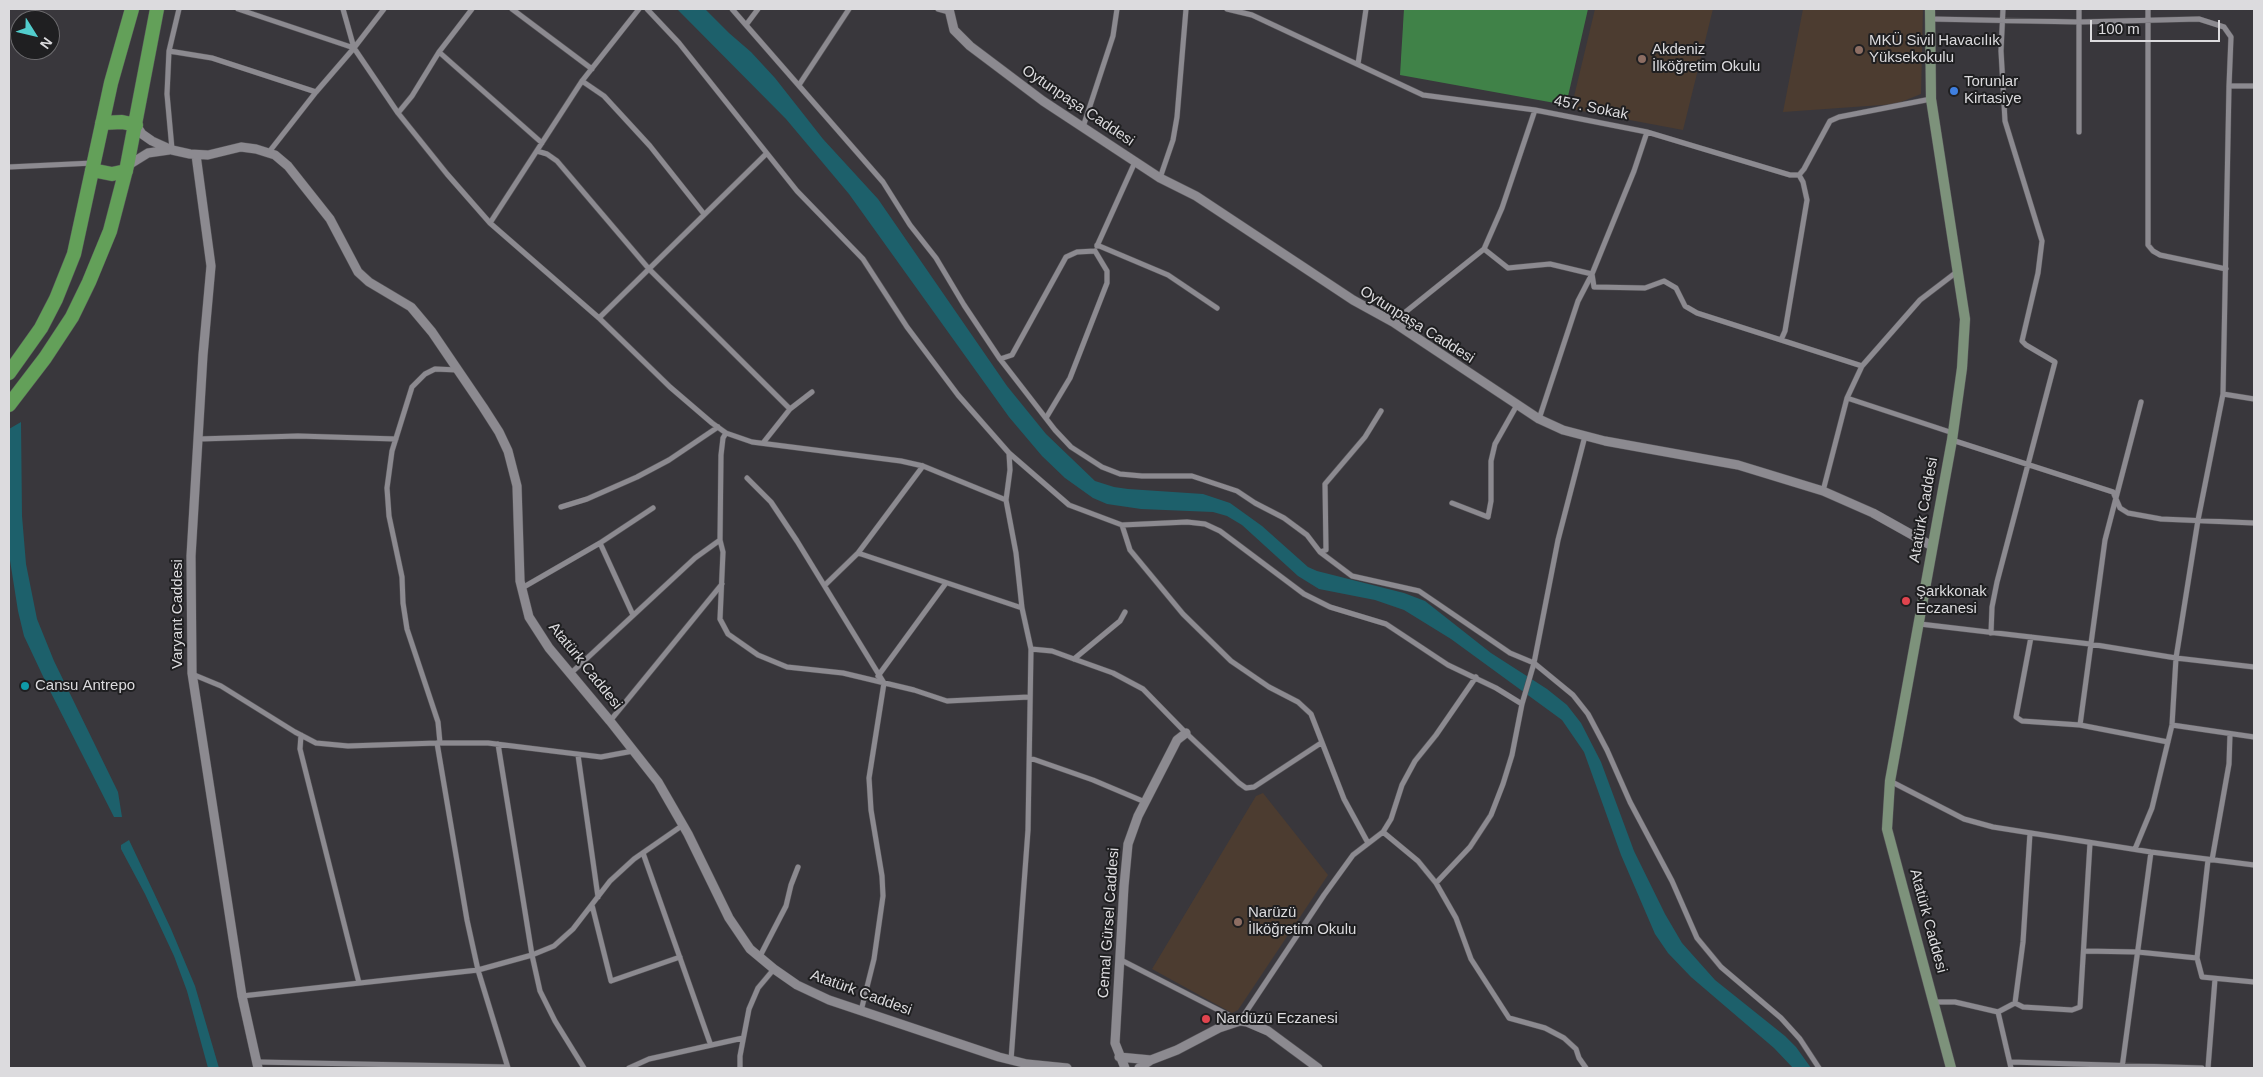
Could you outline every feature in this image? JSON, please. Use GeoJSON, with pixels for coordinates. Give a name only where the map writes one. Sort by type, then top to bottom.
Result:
{"type":"FeatureCollection","features":[{"type":"Feature","properties":{"kind":"highway"},"geometry":{"type":"LineString","coordinates":[[9,373],[41,328],[67,275],[82,227],[111,82],[132,9]]}},
{"type":"Feature","properties":{"kind":"highway"},"geometry":{"type":"LineString","coordinates":[[9,405],[45,358],[72,317],[89,282],[110,230],[127,169],[157,9]]}},
{"type":"Feature","properties":{"kind":"highway"},"geometry":{"type":"LineString","coordinates":[[102,123],[122,122],[136,124]]}},
{"type":"Feature","properties":{"kind":"highway"},"geometry":{"type":"LineString","coordinates":[[93,166],[112,174],[127,169]]}},
{"type":"Feature","properties":{"kind":"main road","name":"Atatürk Caddesi"},"geometry":{"type":"LineString","coordinates":[[1930,14],[1930,99],[1959,271],[1965,319],[1962,368],[1953,437],[1890,781],[1887,829],[1935,1002],[1951,1068]]}},
{"type":"Feature","properties":{"kind":"street"},"geometry":{"type":"LineString","coordinates":[[172,150],[167,94],[169,50],[179,9]]}},
{"type":"Feature","properties":{"kind":"street"},"geometry":{"type":"LineString","coordinates":[[238,9],[354,48]]}},
{"type":"Feature","properties":{"kind":"street"},"geometry":{"type":"LineString","coordinates":[[343,9],[354,48],[398,113],[447,174],[490,223],[599,318],[670,387],[718,428],[726,433],[764,443],[901,461],[924,466],[1006,500]]}},
{"type":"Feature","properties":{"kind":"street"},"geometry":{"type":"LineString","coordinates":[[269,152],[384,9]]}},
{"type":"Feature","properties":{"kind":"street"},"geometry":{"type":"LineString","coordinates":[[398,113],[412,96],[438,52],[472,9]]}},
{"type":"Feature","properties":{"kind":"street"},"geometry":{"type":"LineString","coordinates":[[512,9],[592,69]]}},
{"type":"Feature","properties":{"kind":"street"},"geometry":{"type":"LineString","coordinates":[[490,223],[582,81],[639,9]]}},
{"type":"Feature","properties":{"kind":"street"},"geometry":{"type":"LineString","coordinates":[[647,9],[679,43],[797,191],[863,259],[913,335],[958,395],[1009,454],[1070,505],[1122,525],[1177,522],[1205,524],[1220,531],[1304,594],[1330,607],[1386,624],[1448,665],[1476,677],[1522,704]]}},
{"type":"Feature","properties":{"kind":"street"},"geometry":{"type":"LineString","coordinates":[[732,9],[884,182],[910,226],[936,258],[964,306],[1000,359],[1055,430],[1071,447],[1102,467],[1127,475],[1192,476],[1231,488],[1284,518],[1307,535],[1320,552],[1352,576],[1419,591],[1510,653],[1534,663],[1573,695],[1588,714],[1672,882],[1697,938],[1721,968],[1781,1018],[1800,1039],[1819,1068]]}},
{"type":"Feature","properties":{"kind":"street"},"geometry":{"type":"LineString","coordinates":[[746,25],[758,9]]}},
{"type":"Feature","properties":{"kind":"street"},"geometry":{"type":"LineString","coordinates":[[798,85],[849,9]]}},
{"type":"Feature","properties":{"kind":"street"},"geometry":{"type":"LineString","coordinates":[[938,9],[949,10]]}},
{"type":"Feature","properties":{"kind":"street"},"geometry":{"type":"LineString","coordinates":[[1083,127],[1113,36],[1117,9]]}},
{"type":"Feature","properties":{"kind":"street"},"geometry":{"type":"LineString","coordinates":[[1160,178],[1173,140],[1177,117],[1186,9]]}},
{"type":"Feature","properties":{"kind":"street","name":"457. Sokak"},"geometry":{"type":"LineString","coordinates":[[1227,9],[1252,12],[1423,95],[1535,110],[1647,132],[1752,162],[1783,173],[1799,174]]}},
{"type":"Feature","properties":{"kind":"street"},"geometry":{"type":"LineString","coordinates":[[1358,64],[1366,9]]}},
{"type":"Feature","properties":{"kind":"street"},"geometry":{"type":"LineString","coordinates":[[1991,633],[1992,607],[1997,582],[2009,541],[2026,464],[2040,426],[2055,362],[2022,341],[2038,273],[2042,241],[2005,121],[2001,51],[2004,9]]}},
{"type":"Feature","properties":{"kind":"street"},"geometry":{"type":"LineString","coordinates":[[2078,132],[2079,9]]}},
{"type":"Feature","properties":{"kind":"street"},"geometry":{"type":"LineString","coordinates":[[2148,9],[2148,245],[2160,255],[2226,269]]}},
{"type":"Feature","properties":{"kind":"street","name":"Oytunpaşa Caddesi"},"geometry":{"type":"LineString","coordinates":[[949,10],[954,30],[970,46],[1042,101],[1160,178],[1196,196],[1352,300],[1393,322],[1539,419],[1563,430],[1585,436],[1738,465],[1823,491],[1873,513],[1932,546]]}},
{"type":"Feature","properties":{"kind":"street"},"geometry":{"type":"LineString","coordinates":[[1930,14],[2004,20],[2079,22],[2199,20],[2224,27],[2231,37],[2223,394],[2198,520],[2176,658],[2172,725],[2152,808],[2135,849]]}},
{"type":"Feature","properties":{"kind":"street"},"geometry":{"type":"LineString","coordinates":[[169,50],[212,58],[316,92]]}},
{"type":"Feature","properties":{"kind":"street"},"geometry":{"type":"LineString","coordinates":[[438,52],[542,143]]}},
{"type":"Feature","properties":{"kind":"street"},"geometry":{"type":"LineString","coordinates":[[582,81],[604,96],[650,146],[704,214]]}},
{"type":"Feature","properties":{"kind":"street"},"geometry":{"type":"LineString","coordinates":[[2230,86],[2254,86]]}},
{"type":"Feature","properties":{"kind":"street"},"geometry":{"type":"LineString","coordinates":[[1782,340],[1807,200],[1804,182],[1799,174],[1830,121],[1839,117],[1930,99]]}},
{"type":"Feature","properties":{"kind":"street"},"geometry":{"type":"LineString","coordinates":[[1393,322],[1484,249],[1502,208],[1535,110]]}},
{"type":"Feature","properties":{"kind":"street"},"geometry":{"type":"LineString","coordinates":[[136,124],[142,134],[172,150]]}},
{"type":"Feature","properties":{"kind":"street"},"geometry":{"type":"LineString","coordinates":[[1539,419],[1578,301],[1592,274],[1634,170],[1647,132]]}},
{"type":"Feature","properties":{"kind":"street","name":"Atatürk Caddesi"},"geometry":{"type":"LineString","coordinates":[[172,150],[196,155],[208,155],[242,147],[269,152],[288,166],[325,212],[358,272],[369,282],[411,307],[432,332],[499,432],[515,476],[518,502],[519,569],[529,617],[570,674],[658,782],[683,825],[729,918],[741,938],[759,958],[808,992],[861,1011],[1011,1060],[1027,1064],[1067,1068]]}},
{"type":"Feature","properties":{"kind":"street"},"geometry":{"type":"LineString","coordinates":[[127,169],[148,153],[172,150]]}},
{"type":"Feature","properties":{"kind":"street"},"geometry":{"type":"LineString","coordinates":[[537,151],[547,154],[557,161],[649,269],[790,409]]}},
{"type":"Feature","properties":{"kind":"street"},"geometry":{"type":"LineString","coordinates":[[599,318],[766,154]]}},
{"type":"Feature","properties":{"kind":"street","name":"Varyant Caddesi"},"geometry":{"type":"LineString","coordinates":[[196,155],[211,266],[192,556],[192,673],[242,996],[257,1065]]}},
{"type":"Feature","properties":{"kind":"street"},"geometry":{"type":"LineString","coordinates":[[1046,418],[1070,378],[1108,283],[1107,271],[1095,251],[1135,162]]}},
{"type":"Feature","properties":{"kind":"street"},"geometry":{"type":"LineString","coordinates":[[9,167],[93,166]]}},
{"type":"Feature","properties":{"kind":"street"},"geometry":{"type":"LineString","coordinates":[[1097,244],[1168,275],[1217,308]]}},
{"type":"Feature","properties":{"kind":"street"},"geometry":{"type":"LineString","coordinates":[[1484,249],[1508,268],[1550,264],[1592,274]]}},
{"type":"Feature","properties":{"kind":"street"},"geometry":{"type":"LineString","coordinates":[[1000,359],[1012,355],[1066,257],[1077,252],[1095,251]]}},
{"type":"Feature","properties":{"kind":"street"},"geometry":{"type":"LineString","coordinates":[[1823,491],[1847,398],[1862,366],[1920,300],[1959,271]]}},
{"type":"Feature","properties":{"kind":"street"},"geometry":{"type":"LineString","coordinates":[[1592,274],[1594,287],[1645,288],[1664,281],[1676,288],[1684,306],[1697,313],[1862,366]]}},
{"type":"Feature","properties":{"kind":"street"},"geometry":{"type":"LineString","coordinates":[[257,1065],[508,1068],[478,970],[467,920],[438,742],[438,722],[407,630],[402,577],[389,516],[388,476],[396,439],[410,392],[416,382],[425,374],[435,369],[459,370]]}},
{"type":"Feature","properties":{"kind":"street"},"geometry":{"type":"LineString","coordinates":[[764,443],[790,409],[812,392]]}},
{"type":"Feature","properties":{"kind":"street"},"geometry":{"type":"LineString","coordinates":[[2223,394],[2254,399]]}},
{"type":"Feature","properties":{"kind":"street"},"geometry":{"type":"LineString","coordinates":[[1847,398],[2026,464],[2095,484],[2113,492],[2120,508],[2128,513],[2161,519],[2254,523]]}},
{"type":"Feature","properties":{"kind":"street"},"geometry":{"type":"LineString","coordinates":[[2080,725],[2105,540],[2141,402]]}},
{"type":"Feature","properties":{"kind":"street"},"geometry":{"type":"LineString","coordinates":[[1452,503],[1488,517],[1491,501],[1491,461],[1495,444],[1517,405]]}},
{"type":"Feature","properties":{"kind":"street"},"geometry":{"type":"LineString","coordinates":[[1320,552],[1326,550],[1325,484],[1366,437],[1381,411]]}},
{"type":"Feature","properties":{"kind":"street"},"geometry":{"type":"LineString","coordinates":[[561,506],[603,493],[637,477],[669,460],[718,428]]}},
{"type":"Feature","properties":{"kind":"street"},"geometry":{"type":"LineString","coordinates":[[726,433],[723,438],[720,455],[720,540],[723,552],[720,619],[728,634],[758,655],[787,667],[843,673],[914,690],[947,701],[1029,697]]}},
{"type":"Feature","properties":{"kind":"street"},"geometry":{"type":"LineString","coordinates":[[199,439],[298,436],[396,439]]}},
{"type":"Feature","properties":{"kind":"street"},"geometry":{"type":"LineString","coordinates":[[1436,883],[1470,847],[1491,815],[1512,755],[1522,704],[1534,663],[1558,540],[1585,436]]}},
{"type":"Feature","properties":{"kind":"street"},"geometry":{"type":"LineString","coordinates":[[1009,454],[1010,470],[1006,500],[1016,554],[1022,608],[1031,649],[1028,830],[1011,1060]]}},
{"type":"Feature","properties":{"kind":"street"},"geometry":{"type":"LineString","coordinates":[[825,585],[858,553],[924,466]]}},
{"type":"Feature","properties":{"kind":"street"},"geometry":{"type":"LineString","coordinates":[[747,478],[771,502],[825,585],[878,676],[884,683],[869,778],[871,810],[882,876],[883,896],[874,959],[861,1011]]}},
{"type":"Feature","properties":{"kind":"street"},"geometry":{"type":"LineString","coordinates":[[522,588],[600,544],[653,508]]}},
{"type":"Feature","properties":{"kind":"street"},"geometry":{"type":"LineString","coordinates":[[1122,525],[1130,550],[1183,614],[1231,661],[1269,687],[1298,702],[1311,714],[1344,799],[1368,843]]}},
{"type":"Feature","properties":{"kind":"street"},"geometry":{"type":"LineString","coordinates":[[570,674],[695,558],[720,540]]}},
{"type":"Feature","properties":{"kind":"street"},"geometry":{"type":"LineString","coordinates":[[600,544],[633,615]]}},
{"type":"Feature","properties":{"kind":"street"},"geometry":{"type":"LineString","coordinates":[[858,553],[1022,608]]}},
{"type":"Feature","properties":{"kind":"street"},"geometry":{"type":"LineString","coordinates":[[878,676],[946,583]]}},
{"type":"Feature","properties":{"kind":"street"},"geometry":{"type":"LineString","coordinates":[[610,721],[722,584]]}},
{"type":"Feature","properties":{"kind":"street"},"geometry":{"type":"LineString","coordinates":[[1074,659],[1120,621],[1125,612]]}},
{"type":"Feature","properties":{"kind":"street"},"geometry":{"type":"LineString","coordinates":[[1920,624],[2090,644],[2176,658],[2254,667]]}},
{"type":"Feature","properties":{"kind":"street"},"geometry":{"type":"LineString","coordinates":[[2031,637],[2016,717],[2022,721],[2080,725],[2168,742]]}},
{"type":"Feature","properties":{"kind":"street"},"geometry":{"type":"LineString","coordinates":[[1031,649],[1052,651],[1113,673],[1143,689],[1186,733],[1246,788],[1254,787],[1322,744]]}},
{"type":"Feature","properties":{"kind":"street"},"geometry":{"type":"LineString","coordinates":[[192,673],[221,686],[316,743],[348,746],[438,742],[498,744],[601,757],[633,750]]}},
{"type":"Feature","properties":{"kind":"street"},"geometry":{"type":"LineString","coordinates":[[1139,1068],[1151,1060],[1177,1050],[1219,1028],[1240,1021],[1329,887],[1353,855],[1383,832],[1391,819],[1402,786],[1415,761],[1436,735],[1476,677]]}},
{"type":"Feature","properties":{"kind":"street"},"geometry":{"type":"LineString","coordinates":[[2172,725],[2254,737]]}},
{"type":"Feature","properties":{"kind":"street","name":"Cemal Gürsel Caddesi"},"geometry":{"type":"LineString","coordinates":[[1125,1068],[1115,1043],[1128,844],[1145,802],[1177,740],[1186,733]]}},
{"type":"Feature","properties":{"kind":"street"},"geometry":{"type":"LineString","coordinates":[[2230,734],[2229,764],[2210,860],[2197,958],[2202,977],[2254,982]]}},
{"type":"Feature","properties":{"kind":"street"},"geometry":{"type":"LineString","coordinates":[[301,735],[300,749],[359,983]]}},
{"type":"Feature","properties":{"kind":"street"},"geometry":{"type":"LineString","coordinates":[[498,744],[532,955],[540,991],[555,1021],[584,1068]]}},
{"type":"Feature","properties":{"kind":"street"},"geometry":{"type":"LineString","coordinates":[[578,755],[598,897]]}},
{"type":"Feature","properties":{"kind":"street"},"geometry":{"type":"LineString","coordinates":[[1030,758],[1093,780],[1145,802]]}},
{"type":"Feature","properties":{"kind":"street"},"geometry":{"type":"LineString","coordinates":[[1890,781],[1964,819],[1992,827],[2151,852],[2254,865]]}},
{"type":"Feature","properties":{"kind":"street"},"geometry":{"type":"LineString","coordinates":[[242,996],[478,970],[532,955],[554,946],[572,929],[610,881],[643,853],[683,825]]}},
{"type":"Feature","properties":{"kind":"street"},"geometry":{"type":"LineString","coordinates":[[1383,832],[1418,861],[1436,883],[1456,918],[1471,959],[1509,1018],[1545,1028],[1564,1038],[1576,1049],[1579,1058],[1586,1068]]}},
{"type":"Feature","properties":{"kind":"street"},"geometry":{"type":"LineString","coordinates":[[2015,1003],[2023,942],[2030,833]]}},
{"type":"Feature","properties":{"kind":"street"},"geometry":{"type":"LineString","coordinates":[[1935,1002],[1956,1002],[1998,1012],[2015,1003],[2023,1006],[2072,1010],[2080,1007],[2090,843]]}},
{"type":"Feature","properties":{"kind":"street"},"geometry":{"type":"LineString","coordinates":[[2123,1066],[2151,852]]}},
{"type":"Feature","properties":{"kind":"street"},"geometry":{"type":"LineString","coordinates":[[643,853],[710,1043]]}},
{"type":"Feature","properties":{"kind":"street"},"geometry":{"type":"LineString","coordinates":[[759,958],[786,906],[791,884],[798,867]]}},
{"type":"Feature","properties":{"kind":"street"},"geometry":{"type":"LineString","coordinates":[[592,905],[611,981],[680,957]]}},
{"type":"Feature","properties":{"kind":"street"},"geometry":{"type":"LineString","coordinates":[[2084,950],[2138,952],[2197,958]]}},
{"type":"Feature","properties":{"kind":"street"},"geometry":{"type":"LineString","coordinates":[[1119,959],[1240,1021],[1248,1022],[1268,1031],[1318,1068]]}},
{"type":"Feature","properties":{"kind":"street"},"geometry":{"type":"LineString","coordinates":[[740,1068],[743,1038],[749,1009],[755,995],[774,969]]}},
{"type":"Feature","properties":{"kind":"street"},"geometry":{"type":"LineString","coordinates":[[2208,1068],[2215,979]]}},
{"type":"Feature","properties":{"kind":"street"},"geometry":{"type":"LineString","coordinates":[[1998,1012],[2012,1068]]}},
{"type":"Feature","properties":{"kind":"street"},"geometry":{"type":"LineString","coordinates":[[628,1068],[649,1059],[710,1043],[743,1038]]}},
{"type":"Feature","properties":{"kind":"street"},"geometry":{"type":"LineString","coordinates":[[1119,1057],[1151,1060]]}},
{"type":"Feature","properties":{"kind":"street"},"geometry":{"type":"LineString","coordinates":[[2011,1062],[2202,1068]]}},
{"type":"Feature","properties":{"kind":"shaded area","name":"Akdeniz İlköğretim Okulu"},"geometry":{"type":"Polygon","coordinates":[[[1595,9],[1713,9],[1683,130],[1571,109],[1595,9]]]}},
{"type":"Feature","properties":{"kind":"shaded area","name":"MKÜ Sivil Havacılık Yüksekokulu"},"geometry":{"type":"Polygon","coordinates":[[[1803,9],[1923,9],[1921,94],[1896,104],[1783,112],[1803,9]]]}},
{"type":"Feature","properties":{"kind":"shaded area","name":"Narüzü İlköğretim Okulu"},"geometry":{"type":"Polygon","coordinates":[[[1263,793],[1328,875],[1238,1010],[1232,1013],[1152,969],[1256,796],[1263,793]]]}},
{"type":"Feature","properties":{"kind":"green space"},"geometry":{"type":"Polygon","coordinates":[[[1404,9],[1588,9],[1566,105],[1400,75],[1404,9]]]}},
{"type":"Feature","properties":{"kind":"water"},"geometry":{"type":"Polygon","coordinates":[[[677,9],[705,9],[751,52],[775,78],[823,139],[878,199],[1007,386],[1046,434],[1095,481],[1128,489],[1203,494],[1230,503],[1262,526],[1308,567],[1317,571],[1404,593],[1425,601],[1491,653],[1547,689],[1567,705],[1581,723],[1601,762],[1634,851],[1665,914],[1682,943],[1715,980],[1785,1036],[1796,1047],[1811,1068],[1793,1068],[1774,1048],[1691,977],[1668,953],[1655,934],[1621,855],[1584,752],[1562,720],[1451,639],[1404,610],[1375,600],[1319,589],[1298,576],[1242,525],[1227,516],[1213,512],[1141,509],[1107,504],[1093,498],[1065,478],[1042,456],[1009,417],[849,194],[786,119],[677,9]]]}},
{"type":"Feature","properties":{"kind":"water"},"geometry":{"type":"Polygon","coordinates":[[[21,422],[22,516],[26,564],[37,619],[54,661],[118,792],[122,817],[114,817],[24,636],[9,554],[9,429],[21,422]]]}},
{"type":"Feature","properties":{"kind":"water"},"geometry":{"type":"Polygon","coordinates":[[[129,840],[171,929],[195,986],[219,1068],[208,1068],[187,991],[174,956],[145,894],[121,849],[121,845],[129,840]]]}},
{"type":"Feature","properties":{"kind":"place","name":"MKÜ Sivil Havacılık Yüksekokulu"},"geometry":{"type":"Point","coordinates":[1859,50]}},
{"type":"Feature","properties":{"kind":"place","name":"Akdeniz İlköğretim Okulu"},"geometry":{"type":"Point","coordinates":[1642,59]}},
{"type":"Feature","properties":{"kind":"place","name":"Torunlar Kirtasiye"},"geometry":{"type":"Point","coordinates":[1954,91]}},
{"type":"Feature","properties":{"kind":"place","name":"Şarkkonak Eczanesi"},"geometry":{"type":"Point","coordinates":[1906,601]}},
{"type":"Feature","properties":{"kind":"place","name":"Cansu Antrepo"},"geometry":{"type":"Point","coordinates":[25,686]}},
{"type":"Feature","properties":{"kind":"place","name":"Narüzü İlköğretim Okulu"},"geometry":{"type":"Point","coordinates":[1238,922]}},
{"type":"Feature","properties":{"kind":"place","name":"Nardüzü Eczanesi"},"geometry":{"type":"Point","coordinates":[1206,1019]}}]}
